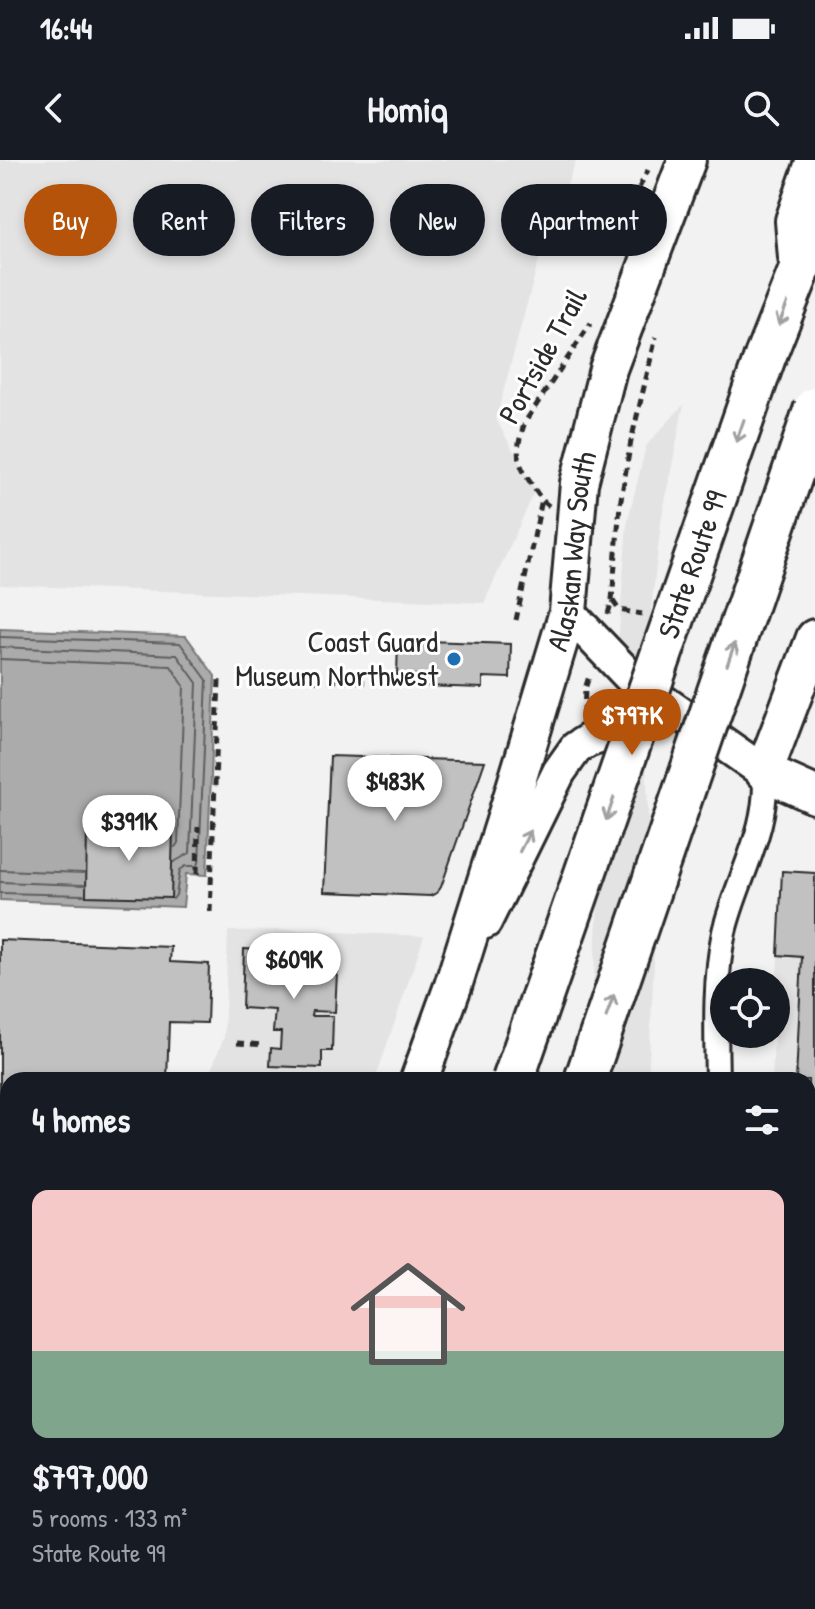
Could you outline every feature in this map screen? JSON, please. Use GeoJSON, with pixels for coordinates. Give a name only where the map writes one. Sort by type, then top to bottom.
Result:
{"type":"FeatureCollection","features":[{"type":"Feature","properties":{"kind":"highway"},"geometry":{"type":"LineString","coordinates":[[800,270],[796,221],[815,166]]}},
{"type":"Feature","properties":{"kind":"highway","name":"State Route 99"},"geometry":{"type":"LineString","coordinates":[[516,1072],[765,357],[815,231]]}},
{"type":"Feature","properties":{"kind":"highway"},"geometry":{"type":"LineString","coordinates":[[588,1072],[815,407]]}},
{"type":"Feature","properties":{"kind":"main road","name":"Alaskan Way South"},"geometry":{"type":"LineString","coordinates":[[422,1072],[453,986],[568,612],[579,483],[608,369],[687,160]]}},
{"type":"Feature","properties":{"kind":"main road"},"geometry":{"type":"LineString","coordinates":[[568,612],[611,660],[666,705],[764,772],[815,795]]}},
{"type":"Feature","properties":{"kind":"main road"},"geometry":{"type":"LineString","coordinates":[[764,772],[815,638]]}},
{"type":"Feature","properties":{"kind":"main road"},"geometry":{"type":"LineString","coordinates":[[453,986],[559,772],[576,748],[587,741],[647,721],[666,705]]}},
{"type":"Feature","properties":{"kind":"street"},"geometry":{"type":"LineString","coordinates":[[717,1072],[716,1010],[723,937],[731,901],[764,804],[764,772]]}},
{"type":"Feature","properties":{"kind":"path","name":"Portside Trail"},"geometry":{"type":"LineString","coordinates":[[613,266],[637,192],[654,160]]}},
{"type":"Feature","properties":{"kind":"path","name":"Portside Trail"},"geometry":{"type":"LineString","coordinates":[[516,620],[542,500],[518,460],[520,435],[525,422],[597,314]]}},
{"type":"Feature","properties":{"kind":"path"},"geometry":{"type":"LineString","coordinates":[[650,615],[619,610],[611,594],[620,505],[631,441],[659,326]]}},
{"type":"Feature","properties":{"kind":"path"},"geometry":{"type":"LineString","coordinates":[[605,546],[617,548]]}},
{"type":"Feature","properties":{"kind":"path"},"geometry":{"type":"LineString","coordinates":[[210,912],[221,677]]}},
{"type":"Feature","properties":{"kind":"path"},"geometry":{"type":"LineString","coordinates":[[315,680],[402,683]]}},
{"type":"Feature","properties":{"kind":"path"},"geometry":{"type":"LineString","coordinates":[[583,727],[585,689]]}},
{"type":"Feature","properties":{"kind":"path"},"geometry":{"type":"LineString","coordinates":[[155,812],[155,829]]}},
{"type":"Feature","properties":{"kind":"path"},"geometry":{"type":"LineString","coordinates":[[197,874],[198,827]]}},
{"type":"Feature","properties":{"kind":"path"},"geometry":{"type":"LineString","coordinates":[[237,1043],[264,1045]]}},
{"type":"Feature","properties":{"kind":"shaded area"},"geometry":{"type":"Polygon","coordinates":[[[0,160],[576,160],[567,184],[501,184],[501,256],[541,256],[496,419],[535,491],[484,603],[0,585],[0,160]]]}},
{"type":"Feature","properties":{"kind":"shaded area"},"geometry":{"type":"Polygon","coordinates":[[[684,404],[661,522],[643,683],[654,963],[648,1072],[588,1072],[605,778],[627,524],[646,446],[684,404]]]}},
{"type":"Feature","properties":{"kind":"shaded area"},"geometry":{"type":"Polygon","coordinates":[[[782,871],[815,873],[815,1072],[772,1072],[774,1048],[790,1048],[790,968],[777,968],[782,871]]]}},
{"type":"Feature","properties":{"kind":"shaded area"},"geometry":{"type":"Polygon","coordinates":[[[290,930],[424,936],[378,1072],[210,1072],[224,1037],[228,931],[290,930]]]}},
{"type":"Feature","properties":{"kind":"water"},"geometry":{"type":"Polygon","coordinates":[[[0,629],[186,636],[215,676],[207,875],[186,874],[183,907],[0,900],[0,629]]]}},
{"type":"Feature","properties":{"kind":"building","name":"Coast Guard Museum Northwest"},"geometry":{"type":"Polygon","coordinates":[[[398,640],[511,644],[510,678],[483,677],[483,688],[423,686],[423,675],[397,675],[398,640]]]}},
{"type":"Feature","properties":{"kind":"building"},"geometry":{"type":"Polygon","coordinates":[[[330,756],[485,761],[437,893],[430,896],[324,892],[330,756]]]}},
{"type":"Feature","properties":{"kind":"building"},"geometry":{"type":"Polygon","coordinates":[[[87,827],[173,830],[171,898],[86,896],[87,827]]]}},
{"type":"Feature","properties":{"kind":"building"},"geometry":{"type":"Polygon","coordinates":[[[782,871],[815,873],[815,1072],[796,1072],[802,957],[778,955],[782,871]]]}},
{"type":"Feature","properties":{"kind":"building"},"geometry":{"type":"Polygon","coordinates":[[[0,940],[171,947],[170,962],[209,964],[207,1023],[169,1022],[167,1072],[0,1072],[0,940]]]}},
{"type":"Feature","properties":{"kind":"building"},"geometry":{"type":"Polygon","coordinates":[[[244,949],[338,953],[335,1012],[312,1011],[311,1016],[333,1016],[332,1051],[322,1051],[322,1068],[270,1066],[271,1048],[280,1049],[281,1032],[273,1032],[275,1010],[242,1008],[244,949]]]}},
{"type":"Feature","properties":{"kind":"place","name":"Coast Guard Museum Northwest"},"geometry":{"type":"Point","coordinates":[454,659]}}]}
